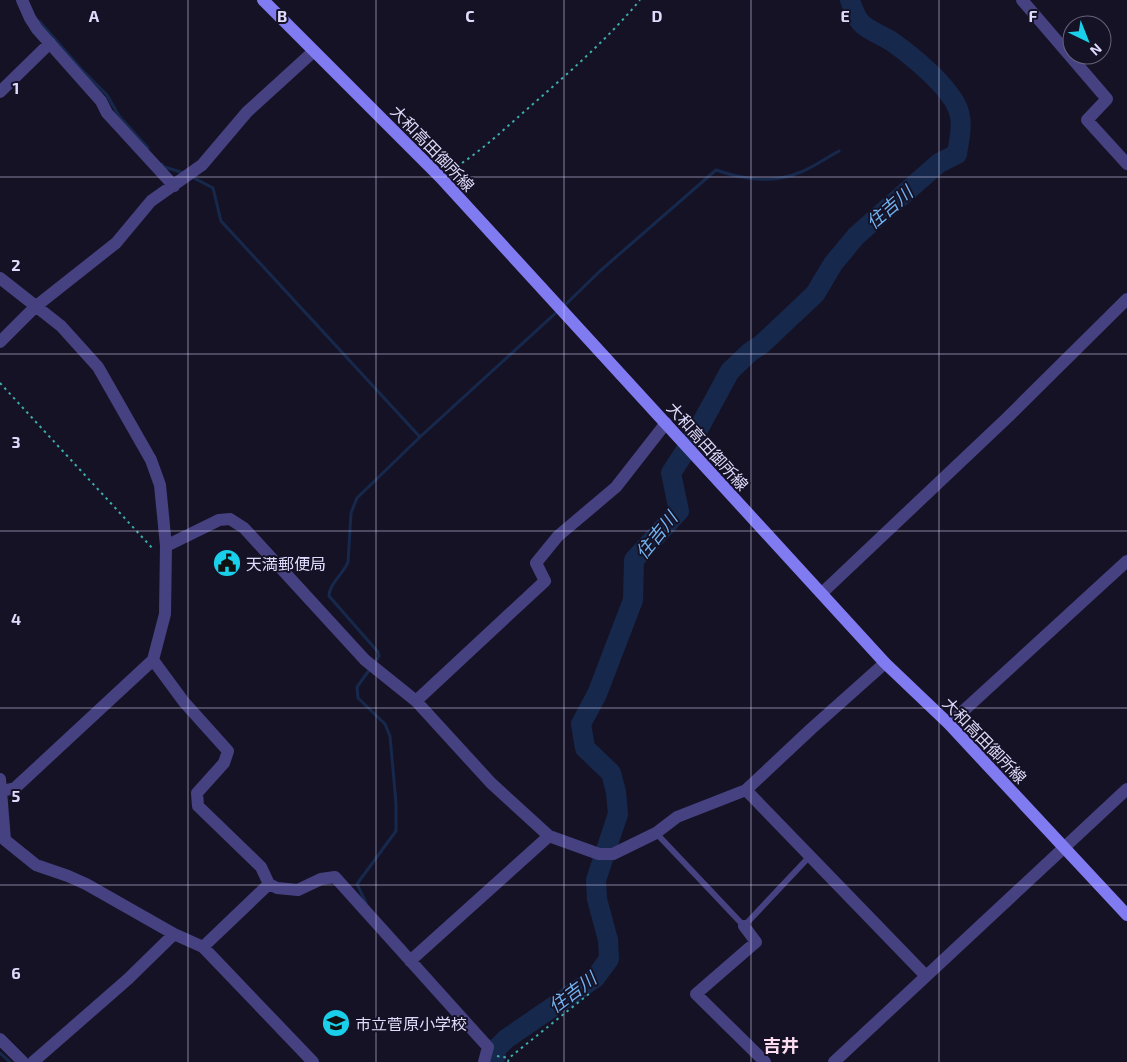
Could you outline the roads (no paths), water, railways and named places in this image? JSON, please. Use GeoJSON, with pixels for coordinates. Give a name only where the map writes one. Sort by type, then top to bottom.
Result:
{"type":"FeatureCollection","features":[{"type":"Feature","properties":{"kind":"main road","name":"大和高田御所線"},"geometry":{"type":"LineString","coordinates":[[263,0],[440,176],[885,663],[949,724],[1127,915]]}},
{"type":"Feature","properties":{"kind":"street"},"geometry":{"type":"LineString","coordinates":[[22,0],[34,24],[101,102],[107,112],[174,186]]}},
{"type":"Feature","properties":{"kind":"street"},"geometry":{"type":"LineString","coordinates":[[1022,0],[1107,99],[1087,120],[1127,164]]}},
{"type":"Feature","properties":{"kind":"street"},"geometry":{"type":"LineString","coordinates":[[0,92],[50,43]]}},
{"type":"Feature","properties":{"kind":"street"},"geometry":{"type":"LineString","coordinates":[[0,342],[35,307],[116,243],[151,201],[202,165],[248,112],[314,51]]}},
{"type":"Feature","properties":{"kind":"street"},"geometry":{"type":"LineString","coordinates":[[0,278],[61,326],[98,368],[151,460],[160,485],[160,548],[165,614],[153,660],[14,788],[1,785],[2,842],[36,865],[86,884],[174,934],[203,947],[313,1062]]}},
{"type":"Feature","properties":{"kind":"street"},"geometry":{"type":"LineString","coordinates":[[822,593],[1008,417],[1127,299]]}},
{"type":"Feature","properties":{"kind":"street"},"geometry":{"type":"LineString","coordinates":[[416,701],[545,581],[536,562],[558,536],[616,487],[666,423]]}},
{"type":"Feature","properties":{"kind":"street"},"geometry":{"type":"LineString","coordinates":[[160,548],[219,520],[230,519],[244,528],[365,660],[416,701],[491,783],[549,836],[599,854],[613,854],[656,833],[677,816],[746,790],[885,663]]}},
{"type":"Feature","properties":{"kind":"street"},"geometry":{"type":"LineString","coordinates":[[949,724],[1127,561]]}},
{"type":"Feature","properties":{"kind":"street"},"geometry":{"type":"LineString","coordinates":[[153,660],[184,702],[228,751],[224,763],[197,793],[198,806],[261,867],[269,884],[277,888],[298,890],[321,879],[335,877],[488,1047],[484,1062]]}},
{"type":"Feature","properties":{"kind":"street"},"geometry":{"type":"LineString","coordinates":[[834,1062],[1127,789]]}},
{"type":"Feature","properties":{"kind":"street"},"geometry":{"type":"LineString","coordinates":[[746,790],[926,976]]}},
{"type":"Feature","properties":{"kind":"street"},"geometry":{"type":"LineString","coordinates":[[410,961],[549,836]]}},
{"type":"Feature","properties":{"kind":"street"},"geometry":{"type":"LineString","coordinates":[[203,947],[269,884]]}},
{"type":"Feature","properties":{"kind":"street"},"geometry":{"type":"LineString","coordinates":[[744,926],[756,942],[696,994],[765,1062]]}},
{"type":"Feature","properties":{"kind":"street"},"geometry":{"type":"LineString","coordinates":[[33,1062],[128,979],[174,934]]}},
{"type":"Feature","properties":{"kind":"street"},"geometry":{"type":"LineString","coordinates":[[0,1039],[23,1062]]}},
{"type":"Feature","properties":{"kind":"lane"},"geometry":{"type":"LineString","coordinates":[[656,833],[744,926],[810,856]]}},
{"type":"Feature","properties":{"kind":"waterway","name":"住吉川"},"geometry":{"type":"LineString","coordinates":[[494,1062],[497,1048],[506,1039],[595,978],[609,959],[608,940],[597,899],[596,880],[618,814],[616,792],[611,773],[585,748],[581,724],[597,694],[633,600],[634,560],[679,511],[671,473],[693,439],[730,371],[815,294],[833,264],[856,236],[939,163],[957,154],[961,122],[955,103],[940,83],[909,55],[891,41],[865,27],[853,10],[850,0]]}},
{"type":"Feature","properties":{"kind":"waterway"},"geometry":{"type":"LineString","coordinates":[[39,21],[107,95],[119,116],[148,148]]}},
{"type":"Feature","properties":{"kind":"waterway"},"geometry":{"type":"LineString","coordinates":[[564,306],[600,271],[716,170],[748,178],[780,178],[806,170],[839,151]]}},
{"type":"Feature","properties":{"kind":"waterway"},"geometry":{"type":"LineString","coordinates":[[162,164],[164,167],[184,173]]}},
{"type":"Feature","properties":{"kind":"waterway"},"geometry":{"type":"LineString","coordinates":[[192,177],[213,188],[221,221],[420,437]]}},
{"type":"Feature","properties":{"kind":"waterway"},"geometry":{"type":"LineString","coordinates":[[374,664],[379,656],[378,652],[329,596],[331,587],[348,562],[351,513],[357,498],[420,437],[559,310]]}},
{"type":"Feature","properties":{"kind":"waterway"},"geometry":{"type":"LineString","coordinates":[[366,903],[357,884],[396,831],[396,803],[390,736],[385,724],[358,698],[357,687],[370,669]]}},
{"type":"Feature","properties":{"kind":"waterway"},"geometry":{"type":"LineString","coordinates":[[491,1041],[497,1048]]}},
{"type":"Feature","properties":{"kind":"waterway"},"geometry":{"type":"LineString","coordinates":[[0,1053],[10,1062]]}},
{"type":"Feature","properties":{"kind":"place","name":"天満郵便局"},"geometry":{"type":"Point","coordinates":[227,563]}},
{"type":"Feature","properties":{"kind":"place","name":"市立菅原小学校"},"geometry":{"type":"Point","coordinates":[336,1023]}},
{"type":"Feature","properties":{"kind":"district","name":"吉井"},"geometry":{"type":"Point","coordinates":[781,1045]}}]}
